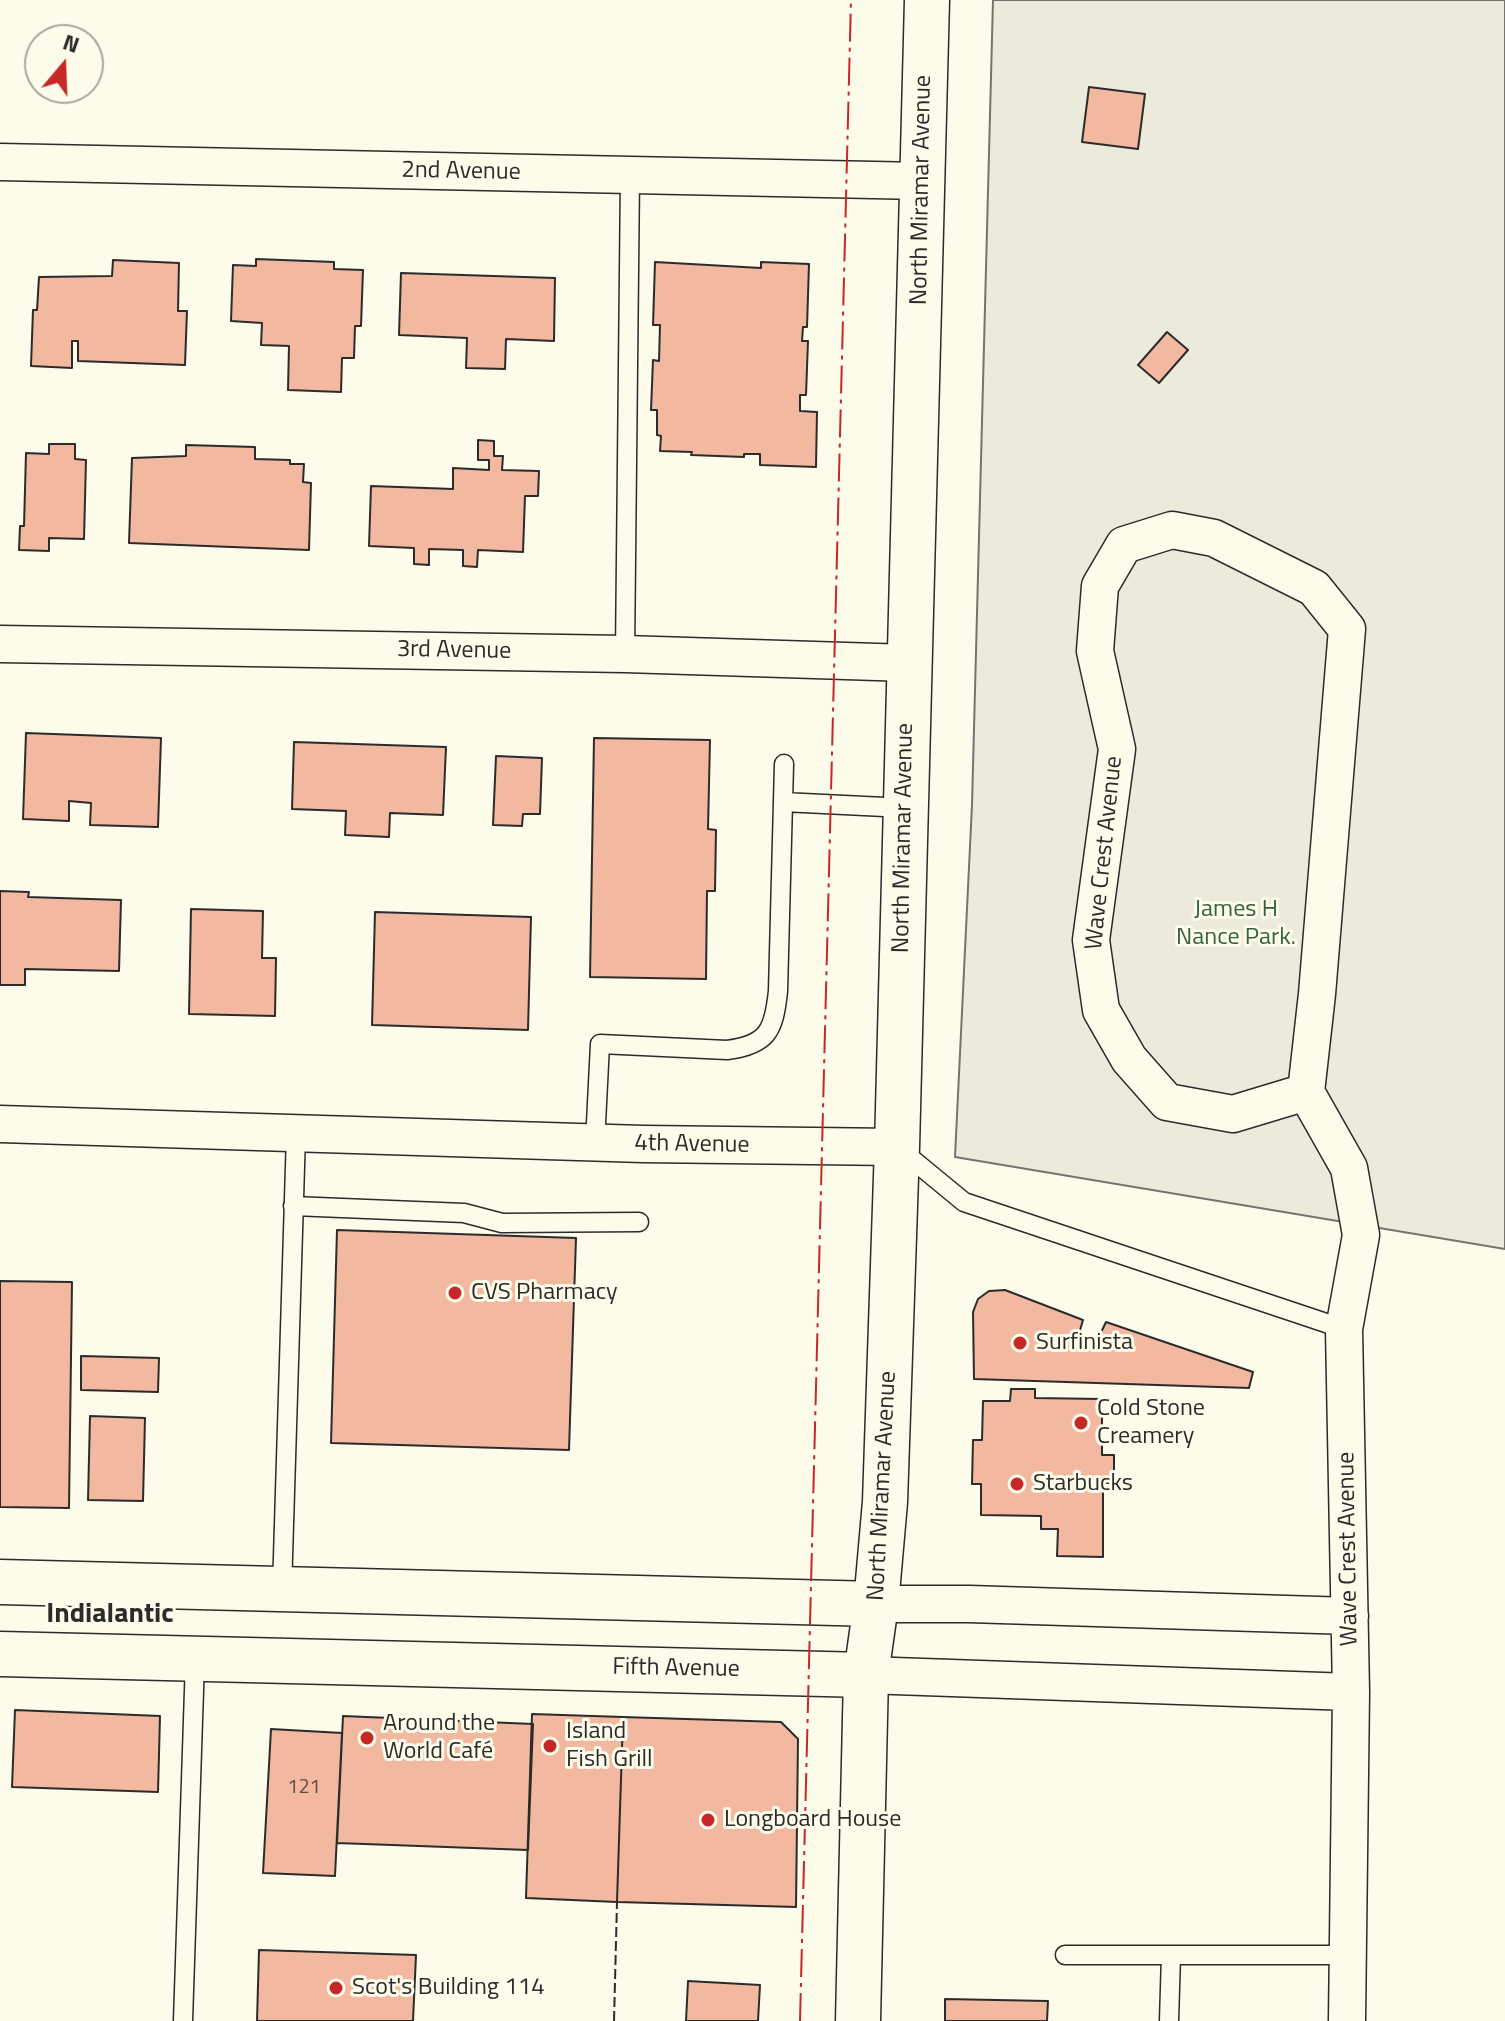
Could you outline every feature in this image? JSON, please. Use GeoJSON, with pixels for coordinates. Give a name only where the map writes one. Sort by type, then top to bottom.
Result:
{"type":"FeatureCollection","features":[{"type":"Feature","properties":{"kind":"main road","name":"North Miramar Avenue"},"geometry":{"type":"LineString","coordinates":[[858,2021],[866,1675],[885,1502],[927,0]]}},
{"type":"Feature","properties":{"kind":"main road"},"geometry":{"type":"LineString","coordinates":[[0,1582],[876,1604]]}},
{"type":"Feature","properties":{"kind":"main road","name":"Fifth Avenue"},"geometry":{"type":"LineString","coordinates":[[0,1654],[866,1675]]}},
{"type":"Feature","properties":{"kind":"street","name":"2nd Avenue"},"geometry":{"type":"LineString","coordinates":[[0,162],[922,181]]}},
{"type":"Feature","properties":{"kind":"street","name":"Wave Crest Avenue"},"geometry":{"type":"LineString","coordinates":[[1306,1092],[1233,1114],[1167,1102],[1129,1059],[1101,1010],[1091,940],[1117,749],[1095,651],[1100,586],[1124,545],[1172,530],[1214,538],[1314,588],[1347,629],[1306,1092],[1349,1168],[1361,1235],[1344,1329],[1351,1692],[1347,2021]]}},
{"type":"Feature","properties":{"kind":"street","name":"3rd Avenue"},"geometry":{"type":"LineString","coordinates":[[0,644],[625,654],[909,663]]}},
{"type":"Feature","properties":{"kind":"street","name":"4th Avenue"},"geometry":{"type":"LineString","coordinates":[[0,1124],[595,1143],[897,1147]]}},
{"type":"Feature","properties":{"kind":"street"},"geometry":{"type":"LineString","coordinates":[[876,1604],[1350,1616]]}},
{"type":"Feature","properties":{"kind":"street","name":"Fifth Avenue"},"geometry":{"type":"LineString","coordinates":[[866,1675],[1351,1692]]}},
{"type":"Feature","properties":{"kind":"lane"},"geometry":{"type":"LineString","coordinates":[[625,654],[630,175]]}},
{"type":"Feature","properties":{"kind":"lane"},"geometry":{"type":"LineString","coordinates":[[595,1143],[600,1044],[727,1050],[748,1048],[761,1040],[771,1026],[778,991],[784,764]]}},
{"type":"Feature","properties":{"kind":"lane"},"geometry":{"type":"LineString","coordinates":[[783,802],[905,808]]}},
{"type":"Feature","properties":{"kind":"lane"},"geometry":{"type":"LineString","coordinates":[[282,1589],[296,1134]]}},
{"type":"Feature","properties":{"kind":"lane"},"geometry":{"type":"LineString","coordinates":[[897,1147],[964,1202],[1344,1329]]}},
{"type":"Feature","properties":{"kind":"lane"},"geometry":{"type":"LineString","coordinates":[[293,1206],[464,1213],[502,1223],[639,1222]]}},
{"type":"Feature","properties":{"kind":"lane"},"geometry":{"type":"LineString","coordinates":[[183,2021],[195,1660]]}},
{"type":"Feature","properties":{"kind":"lane"},"geometry":{"type":"LineString","coordinates":[[1065,1955],[1347,1955]]}},
{"type":"Feature","properties":{"kind":"lane"},"geometry":{"type":"LineString","coordinates":[[1169,2021],[1171,1955]]}},
{"type":"Feature","properties":{"kind":"green space","name":"James H Nance Park."},"geometry":{"type":"Polygon","coordinates":[[[993,0],[1505,0],[1505,1249],[955,1157],[972,805],[993,0]]]}},
{"type":"Feature","properties":{"kind":"building"},"geometry":{"type":"Polygon","coordinates":[[[1089,87],[1145,94],[1138,149],[1082,142],[1089,87]]]}},
{"type":"Feature","properties":{"kind":"building"},"geometry":{"type":"Polygon","coordinates":[[[256,259],[334,262],[334,269],[363,270],[361,326],[355,326],[354,358],[342,358],[341,392],[288,390],[289,346],[261,345],[262,323],[231,321],[233,265],[256,266],[256,259]]]}},
{"type":"Feature","properties":{"kind":"building"},"geometry":{"type":"Polygon","coordinates":[[[113,260],[179,263],[178,311],[187,311],[185,365],[78,361],[78,341],[72,341],[72,368],[31,366],[33,310],[37,310],[39,277],[112,276],[113,260]]]}},
{"type":"Feature","properties":{"kind":"building"},"geometry":{"type":"Polygon","coordinates":[[[655,262],[761,268],[761,262],[809,264],[807,327],[803,327],[802,341],[808,341],[806,395],[800,395],[800,411],[817,412],[816,467],[760,465],[760,454],[744,454],[744,457],[660,451],[657,410],[651,410],[653,360],[659,361],[660,325],[653,325],[655,262]]]}},
{"type":"Feature","properties":{"kind":"building"},"geometry":{"type":"Polygon","coordinates":[[[401,273],[555,278],[554,341],[506,339],[505,369],[466,368],[467,338],[399,335],[401,273]]]}},
{"type":"Feature","properties":{"kind":"building"},"geometry":{"type":"Polygon","coordinates":[[[1167,332],[1188,350],[1159,383],[1138,365],[1167,332]]]}},
{"type":"Feature","properties":{"kind":"building"},"geometry":{"type":"Polygon","coordinates":[[[478,440],[494,441],[494,456],[503,456],[502,470],[539,471],[538,496],[525,496],[523,552],[478,550],[477,567],[463,566],[463,550],[429,549],[429,565],[414,564],[414,548],[369,546],[371,486],[453,489],[453,468],[489,470],[489,460],[478,460],[478,440]]]}},
{"type":"Feature","properties":{"kind":"building"},"geometry":{"type":"Polygon","coordinates":[[[49,444],[75,444],[75,459],[86,460],[84,539],[49,538],[49,551],[19,550],[20,526],[24,526],[26,453],[49,454],[49,444]]]}},
{"type":"Feature","properties":{"kind":"building"},"geometry":{"type":"Polygon","coordinates":[[[186,445],[255,447],[255,459],[290,460],[290,464],[304,464],[303,482],[311,483],[309,550],[129,543],[132,458],[186,456],[186,445]]]}},
{"type":"Feature","properties":{"kind":"building"},"geometry":{"type":"Polygon","coordinates":[[[26,733],[161,738],[158,827],[90,825],[91,803],[69,801],[69,821],[23,819],[26,733]]]}},
{"type":"Feature","properties":{"kind":"building"},"geometry":{"type":"Polygon","coordinates":[[[594,738],[710,740],[708,829],[716,830],[715,891],[707,891],[706,979],[590,977],[594,738]]]}},
{"type":"Feature","properties":{"kind":"building"},"geometry":{"type":"Polygon","coordinates":[[[294,742],[446,747],[443,815],[390,813],[389,837],[345,835],[346,811],[292,809],[294,742]]]}},
{"type":"Feature","properties":{"kind":"building"},"geometry":{"type":"Polygon","coordinates":[[[496,756],[542,758],[540,814],[523,814],[522,826],[493,825],[496,756]]]}},
{"type":"Feature","properties":{"kind":"building"},"geometry":{"type":"Polygon","coordinates":[[[0,891],[29,892],[28,897],[121,900],[119,971],[25,969],[25,985],[0,985],[0,891]]]}},
{"type":"Feature","properties":{"kind":"building"},"geometry":{"type":"Polygon","coordinates":[[[191,909],[263,911],[262,958],[276,958],[275,1016],[189,1014],[191,909]]]}},
{"type":"Feature","properties":{"kind":"building"},"geometry":{"type":"Polygon","coordinates":[[[375,912],[531,917],[528,1030],[372,1025],[375,912]]]}},
{"type":"Feature","properties":{"kind":"building","name":"CVS Pharmacy"},"geometry":{"type":"Polygon","coordinates":[[[337,1230],[576,1238],[569,1450],[331,1443],[337,1230]]]}},
{"type":"Feature","properties":{"kind":"building"},"geometry":{"type":"Polygon","coordinates":[[[0,1281],[72,1282],[69,1508],[0,1507],[0,1281]]]}},
{"type":"Feature","properties":{"kind":"building"},"geometry":{"type":"Polygon","coordinates":[[[1005,1290],[1083,1320],[1078,1337],[1096,1343],[1106,1322],[1253,1372],[1249,1388],[974,1379],[973,1312],[978,1299],[989,1291],[1005,1290]]]}},
{"type":"Feature","properties":{"kind":"building"},"geometry":{"type":"Polygon","coordinates":[[[81,1356],[159,1358],[158,1392],[81,1390],[81,1356]]]}},
{"type":"Feature","properties":{"kind":"building"},"geometry":{"type":"Polygon","coordinates":[[[1011,1389],[1035,1389],[1035,1398],[1102,1399],[1102,1455],[1114,1455],[1114,1483],[1103,1483],[1103,1557],[1057,1556],[1058,1529],[1041,1529],[1041,1516],[981,1515],[981,1484],[972,1484],[973,1440],[982,1440],[983,1401],[1010,1401],[1011,1389]]]}},
{"type":"Feature","properties":{"kind":"building"},"geometry":{"type":"Polygon","coordinates":[[[90,1416],[145,1418],[143,1501],[88,1500],[90,1416]]]}},
{"type":"Feature","properties":{"kind":"building"},"geometry":{"type":"Polygon","coordinates":[[[15,1710],[160,1716],[158,1792],[12,1787],[15,1710]]]}},
{"type":"Feature","properties":{"kind":"building"},"geometry":{"type":"Polygon","coordinates":[[[532,1714],[623,1717],[617,1902],[526,1898],[532,1714]]]}},
{"type":"Feature","properties":{"kind":"building"},"geometry":{"type":"Polygon","coordinates":[[[343,1716],[533,1724],[528,1850],[337,1843],[343,1716]]]}},
{"type":"Feature","properties":{"kind":"building","name":"Longboard House"},"geometry":{"type":"Polygon","coordinates":[[[623,1717],[781,1722],[798,1739],[796,1907],[617,1902],[623,1717]]]}},
{"type":"Feature","properties":{"kind":"building"},"geometry":{"type":"Polygon","coordinates":[[[271,1729],[342,1733],[335,1876],[263,1873],[271,1729]]]}},
{"type":"Feature","properties":{"kind":"building","name":"Scot's Building 114"},"geometry":{"type":"Polygon","coordinates":[[[259,1950],[416,1955],[413,2021],[257,2021],[259,1950]]]}},
{"type":"Feature","properties":{"kind":"building"},"geometry":{"type":"Polygon","coordinates":[[[688,1981],[760,1985],[758,2021],[686,2021],[688,1981]]]}},
{"type":"Feature","properties":{"kind":"building"},"geometry":{"type":"Polygon","coordinates":[[[945,1999],[1048,2001],[1047,2021],[945,2021],[945,1999]]]}},
{"type":"Feature","properties":{"kind":"fence"},"geometry":{"type":"LineString","coordinates":[[614,2021],[617,1902]]}},
{"type":"Feature","properties":{"kind":"power"},"geometry":{"type":"LineString","coordinates":[[800,2021],[851,0]]}},
{"type":"Feature","properties":{"kind":"place","name":"CVS Pharmacy"},"geometry":{"type":"Point","coordinates":[455,1293]}},
{"type":"Feature","properties":{"kind":"place","name":"Surfinista"},"geometry":{"type":"Point","coordinates":[1020,1343]}},
{"type":"Feature","properties":{"kind":"place","name":"Cold Stone Creamery"},"geometry":{"type":"Point","coordinates":[1081,1423]}},
{"type":"Feature","properties":{"kind":"place","name":"Starbucks"},"geometry":{"type":"Point","coordinates":[1017,1484]}},
{"type":"Feature","properties":{"kind":"place","name":"Around the World Café"},"geometry":{"type":"Point","coordinates":[367,1738]}},
{"type":"Feature","properties":{"kind":"place","name":"Island Fish Grill"},"geometry":{"type":"Point","coordinates":[550,1746]}},
{"type":"Feature","properties":{"kind":"place","name":"Longboard House"},"geometry":{"type":"Point","coordinates":[708,1820]}},
{"type":"Feature","properties":{"kind":"place","name":"Scot's Building 114"},"geometry":{"type":"Point","coordinates":[336,1988]}},
{"type":"Feature","properties":{"kind":"district","name":"Indialantic"},"geometry":{"type":"Point","coordinates":[110,1615]}}]}
